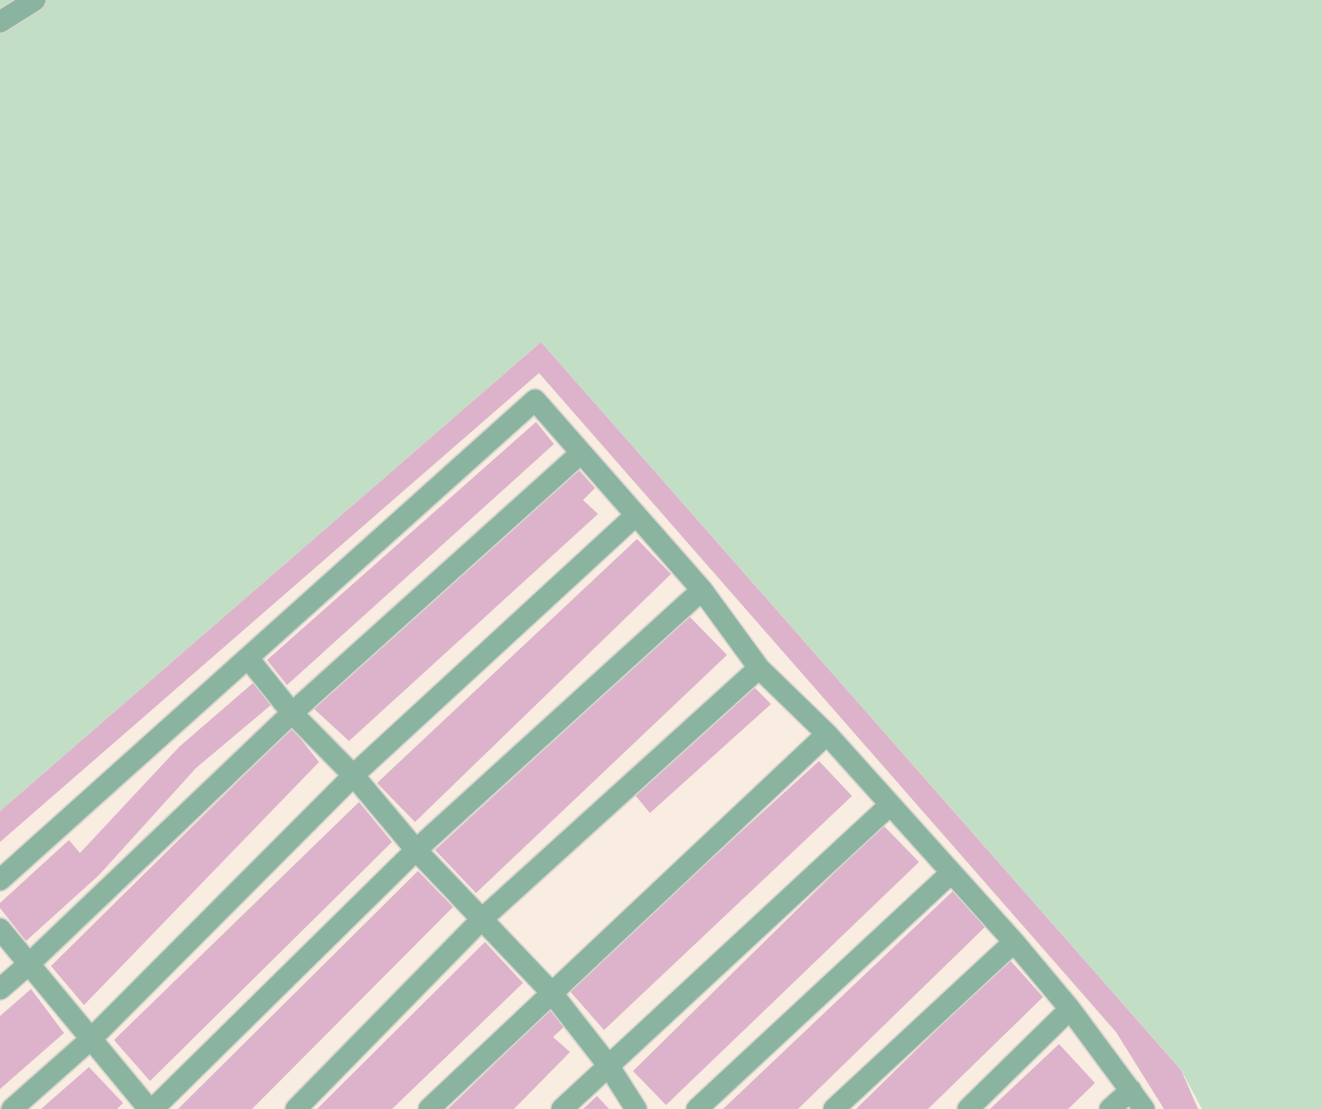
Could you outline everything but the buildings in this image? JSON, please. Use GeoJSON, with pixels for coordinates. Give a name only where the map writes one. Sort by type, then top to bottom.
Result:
{"type":"FeatureCollection","features":[{"type":"Feature","properties":{"kind":"street"},"geometry":{"type":"LineString","coordinates":[[0,22],[35,0]]}},
{"type":"Feature","properties":{"kind":"street"},"geometry":{"type":"LineString","coordinates":[[0,880],[535,400],[702,590],[759,668],[827,734],[1014,942],[1070,1009],[1144,1109]]}},
{"type":"Feature","properties":{"kind":"street"},"geometry":{"type":"LineString","coordinates":[[0,989],[292,713],[581,453]]}},
{"type":"Feature","properties":{"kind":"street"},"geometry":{"type":"LineString","coordinates":[[12,1109],[91,1039],[354,776],[636,515]]}},
{"type":"Feature","properties":{"kind":"street"},"geometry":{"type":"LineString","coordinates":[[0,929],[151,1109],[416,850],[702,590]]}},
{"type":"Feature","properties":{"kind":"street"},"geometry":{"type":"LineString","coordinates":[[248,658],[292,713],[354,776],[416,850],[551,992],[608,1065],[636,1109]]}},
{"type":"Feature","properties":{"kind":"street"},"geometry":{"type":"LineString","coordinates":[[296,1109],[482,919],[759,668]]}},
{"type":"Feature","properties":{"kind":"street"},"geometry":{"type":"LineString","coordinates":[[429,1109],[827,734]]}},
{"type":"Feature","properties":{"kind":"street"},"geometry":{"type":"LineString","coordinates":[[562,1109],[890,805]]}},
{"type":"Feature","properties":{"kind":"street"},"geometry":{"type":"LineString","coordinates":[[697,1109],[951,873]]}},
{"type":"Feature","properties":{"kind":"street"},"geometry":{"type":"LineString","coordinates":[[834,1109],[1014,942]]}},
{"type":"Feature","properties":{"kind":"street"},"geometry":{"type":"LineString","coordinates":[[968,1109],[1070,1009]]}},
{"type":"Feature","properties":{"kind":"street"},"geometry":{"type":"LineString","coordinates":[[1110,1109],[1131,1090]]}},
{"type":"Feature","properties":{"kind":"shaded area"},"geometry":{"type":"Polygon","coordinates":[[[541,342],[1181,1070],[1202,1109],[0,1109],[0,811],[541,342]]]}},
{"type":"Feature","properties":{"kind":"green space"},"geometry":{"type":"Polygon","coordinates":[[[0,0],[1322,0],[1322,1109],[1202,1109],[1181,1070],[541,342],[0,811],[0,0]]]}}]}
